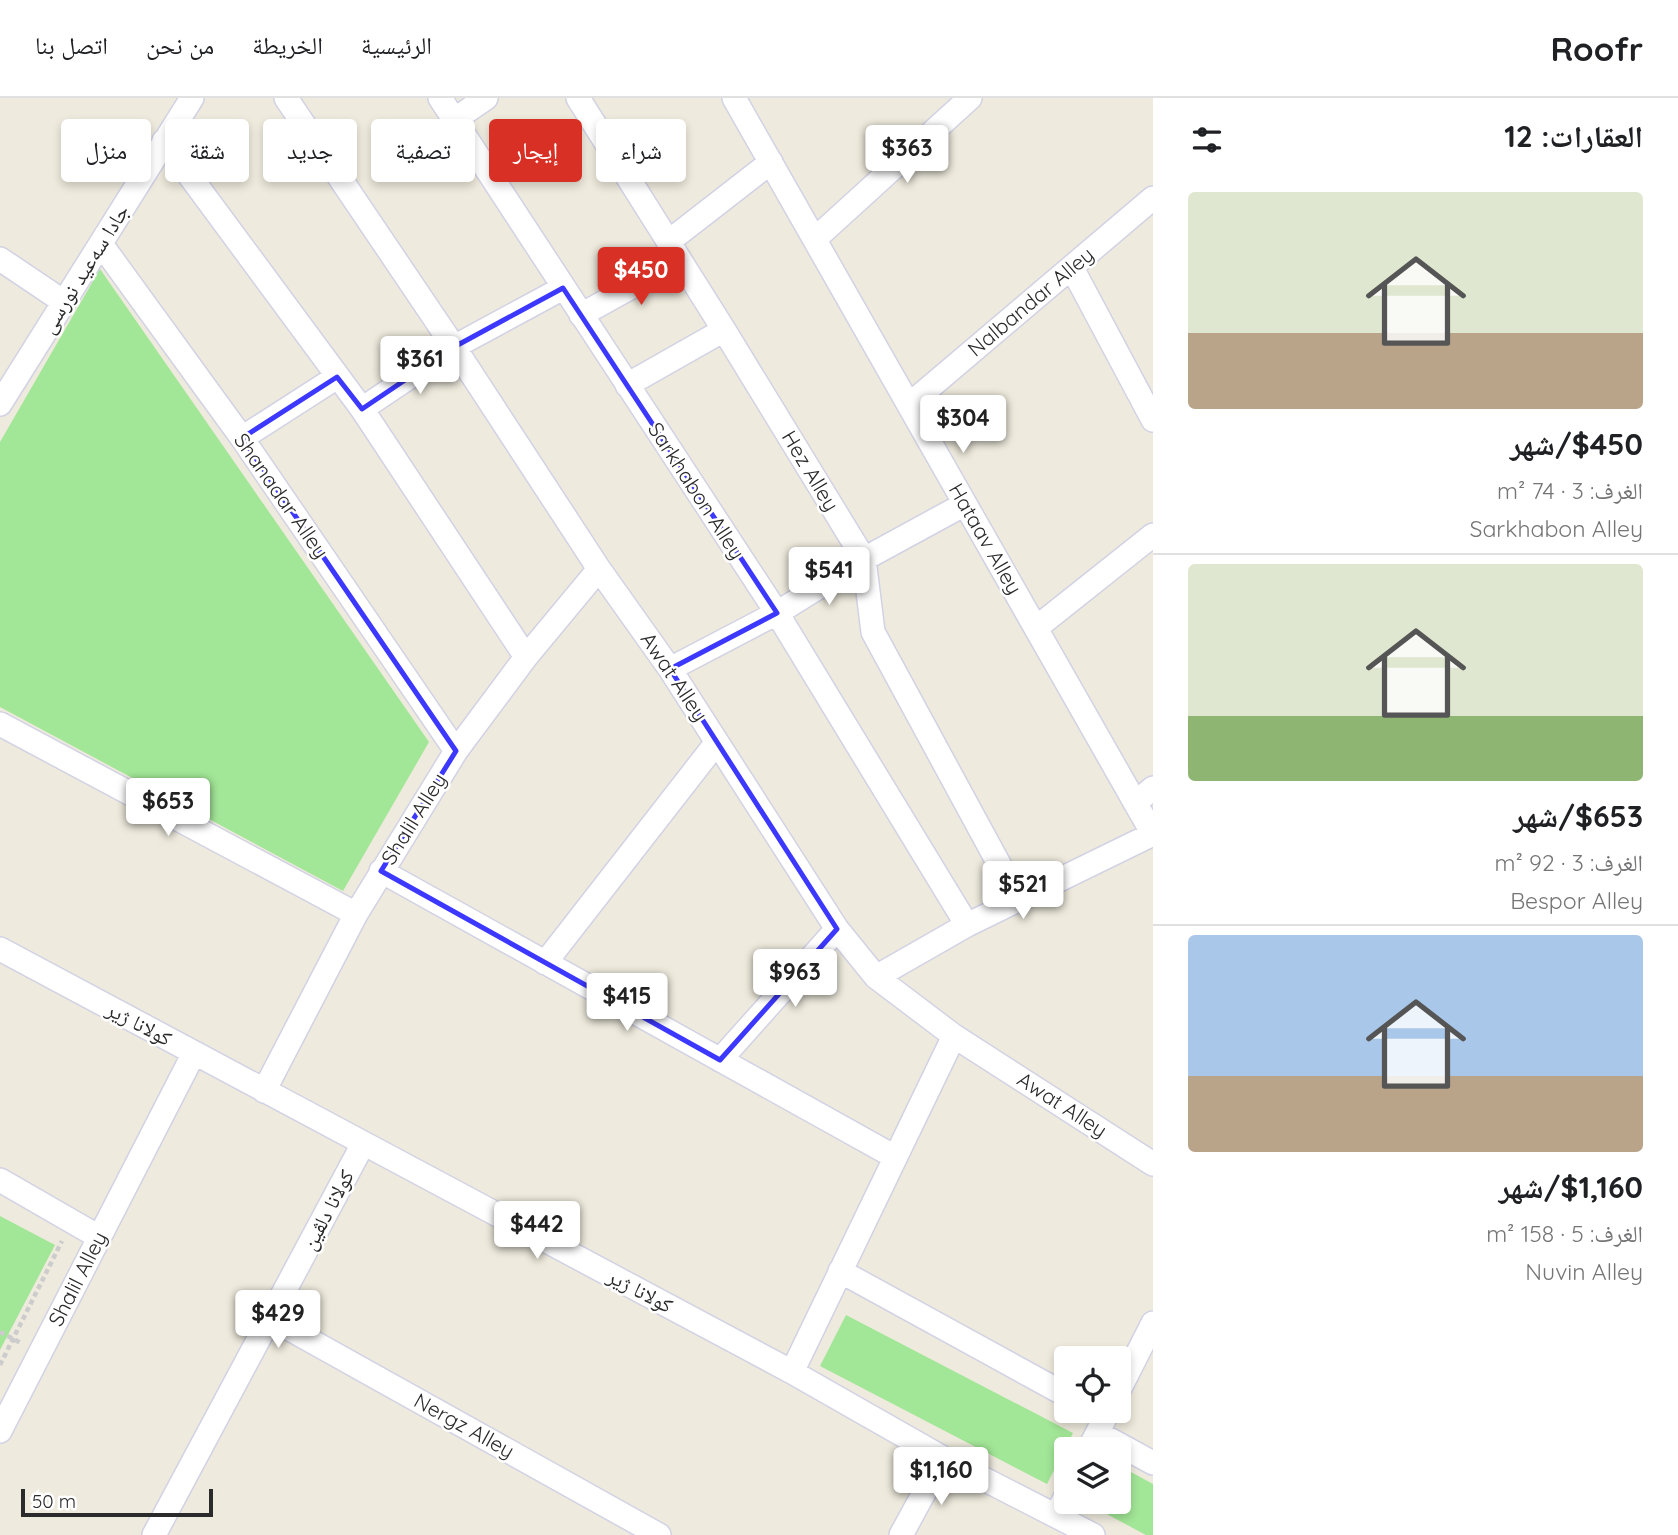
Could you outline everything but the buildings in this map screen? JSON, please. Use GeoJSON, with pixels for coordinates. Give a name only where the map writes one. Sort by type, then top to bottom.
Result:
{"type":"FeatureCollection","features":[{"type":"Feature","properties":{"kind":"street","name":"جادا سەعید نورسی"},"geometry":{"type":"LineString","coordinates":[[0,404],[192,98]]}},
{"type":"Feature","properties":{"kind":"street","name":"Awat Alley"},"geometry":{"type":"LineString","coordinates":[[287,98],[599,569],[670,670],[837,929],[876,977],[954,1036],[1153,1164]]}},
{"type":"Feature","properties":{"kind":"street","name":"Sarkhabon Alley"},"geometry":{"type":"LineString","coordinates":[[440,98],[453,119]]}},
{"type":"Feature","properties":{"kind":"street"},"geometry":{"type":"LineString","coordinates":[[455,119],[486,98]]}},
{"type":"Feature","properties":{"kind":"street","name":"Hez Alley"},"geometry":{"type":"LineString","coordinates":[[578,98],[864,559],[873,632],[1018,900]]}},
{"type":"Feature","properties":{"kind":"street","name":"Hataav Alley"},"geometry":{"type":"LineString","coordinates":[[734,98],[1153,834]]}},
{"type":"Feature","properties":{"kind":"street"},"geometry":{"type":"LineString","coordinates":[[815,239],[970,98]]}},
{"type":"Feature","properties":{"kind":"street"},"geometry":{"type":"LineString","coordinates":[[164,141],[362,409],[526,657]]}},
{"type":"Feature","properties":{"kind":"street","name":"Sarkhabon Alley"},"geometry":{"type":"LineString","coordinates":[[475,152],[777,613],[967,925]]}},
{"type":"Feature","properties":{"kind":"street"},"geometry":{"type":"LineString","coordinates":[[581,315],[674,251],[771,162]]}},
{"type":"Feature","properties":{"kind":"street","name":"Nalbandar Alley"},"geometry":{"type":"LineString","coordinates":[[909,405],[1153,198]]}},
{"type":"Feature","properties":{"kind":"street","name":"Shanadar Alley"},"geometry":{"type":"LineString","coordinates":[[101,244],[242,438],[456,751]]}},
{"type":"Feature","properties":{"kind":"street"},"geometry":{"type":"LineString","coordinates":[[0,259],[64,302]]}},
{"type":"Feature","properties":{"kind":"street"},"geometry":{"type":"LineString","coordinates":[[1072,268],[1153,420]]}},
{"type":"Feature","properties":{"kind":"street"},"geometry":{"type":"LineString","coordinates":[[362,409],[454,347],[564,288]]}},
{"type":"Feature","properties":{"kind":"street"},"geometry":{"type":"LineString","coordinates":[[627,385],[724,330]]}},
{"type":"Feature","properties":{"kind":"street"},"geometry":{"type":"LineString","coordinates":[[242,438],[337,377]]}},
{"type":"Feature","properties":{"kind":"street"},"geometry":{"type":"LineString","coordinates":[[670,670],[777,613],[864,559],[965,504]]}},
{"type":"Feature","properties":{"kind":"street"},"geometry":{"type":"LineString","coordinates":[[1036,628],[1153,535]]}},
{"type":"Feature","properties":{"kind":"street","name":"Shalil Alley"},"geometry":{"type":"LineString","coordinates":[[264,1091],[356,914],[456,751],[526,657],[599,569]]}},
{"type":"Feature","properties":{"kind":"street"},"geometry":{"type":"LineString","coordinates":[[0,724],[356,914]]}},
{"type":"Feature","properties":{"kind":"street"},"geometry":{"type":"LineString","coordinates":[[545,963],[717,742]]}},
{"type":"Feature","properties":{"kind":"street"},"geometry":{"type":"LineString","coordinates":[[1135,803],[1153,788]]}},
{"type":"Feature","properties":{"kind":"street"},"geometry":{"type":"LineString","coordinates":[[876,977],[967,925],[1153,834]]}},
{"type":"Feature","properties":{"kind":"street"},"geometry":{"type":"LineString","coordinates":[[381,871],[895,1157]]}},
{"type":"Feature","properties":{"kind":"street"},"geometry":{"type":"LineString","coordinates":[[720,1060],[837,929]]}},
{"type":"Feature","properties":{"kind":"street","name":"کولانا ژیر"},"geometry":{"type":"LineString","coordinates":[[0,949],[792,1372],[943,1458],[1054,1503]]}},
{"type":"Feature","properties":{"kind":"street"},"geometry":{"type":"LineString","coordinates":[[792,1372],[954,1036]]}},
{"type":"Feature","properties":{"kind":"street","name":"Shalil Alley"},"geometry":{"type":"LineString","coordinates":[[0,1431],[194,1053]]}},
{"type":"Feature","properties":{"kind":"street","name":"کولانا دلڤین"},"geometry":{"type":"LineString","coordinates":[[154,1535],[363,1144]]}},
{"type":"Feature","properties":{"kind":"street"},"geometry":{"type":"LineString","coordinates":[[0,1180],[99,1237]]}},
{"type":"Feature","properties":{"kind":"street"},"geometry":{"type":"LineString","coordinates":[[840,1271],[1054,1388]]}},
{"type":"Feature","properties":{"kind":"street","name":"Nergz Alley"},"geometry":{"type":"LineString","coordinates":[[270,1318],[659,1535]]}},
{"type":"Feature","properties":{"kind":"street"},"geometry":{"type":"LineString","coordinates":[[1131,1366],[1153,1323]]}},
{"type":"Feature","properties":{"kind":"street"},"geometry":{"type":"LineString","coordinates":[[1099,1424],[1153,1463]]}},
{"type":"Feature","properties":{"kind":"street"},"geometry":{"type":"LineString","coordinates":[[901,1535],[943,1458]]}},
{"type":"Feature","properties":{"kind":"street","name":"کولانا ژیر"},"geometry":{"type":"LineString","coordinates":[[1070,1514],[1093,1535]]}},
{"type":"Feature","properties":{"kind":"path"},"geometry":{"type":"LineString","coordinates":[[0,1364],[63,1241],[52,1236]]}},
{"type":"Feature","properties":{"kind":"highlighted area"},"geometry":{"type":"Polygon","coordinates":[[[563,288],[777,613],[670,669],[837,929],[720,1060],[381,871],[456,751],[242,438],[337,377],[362,409],[454,347],[563,288]]]}},
{"type":"Feature","properties":{"kind":"green space"},"geometry":{"type":"Polygon","coordinates":[[[100,269],[429,742],[343,891],[0,707],[0,442],[100,269]]]}},
{"type":"Feature","properties":{"kind":"green space"},"geometry":{"type":"Polygon","coordinates":[[[0,1216],[55,1245],[0,1350],[0,1216]]]}},
{"type":"Feature","properties":{"kind":"green space"},"geometry":{"type":"Polygon","coordinates":[[[846,1315],[1073,1433],[1071,1437],[1054,1437],[1054,1470],[1047,1484],[820,1366],[846,1315]]]}},
{"type":"Feature","properties":{"kind":"green space"},"geometry":{"type":"Polygon","coordinates":[[[1131,1472],[1153,1484],[1153,1535],[1146,1535],[1107,1514],[1131,1514],[1131,1472]]]}}]}
